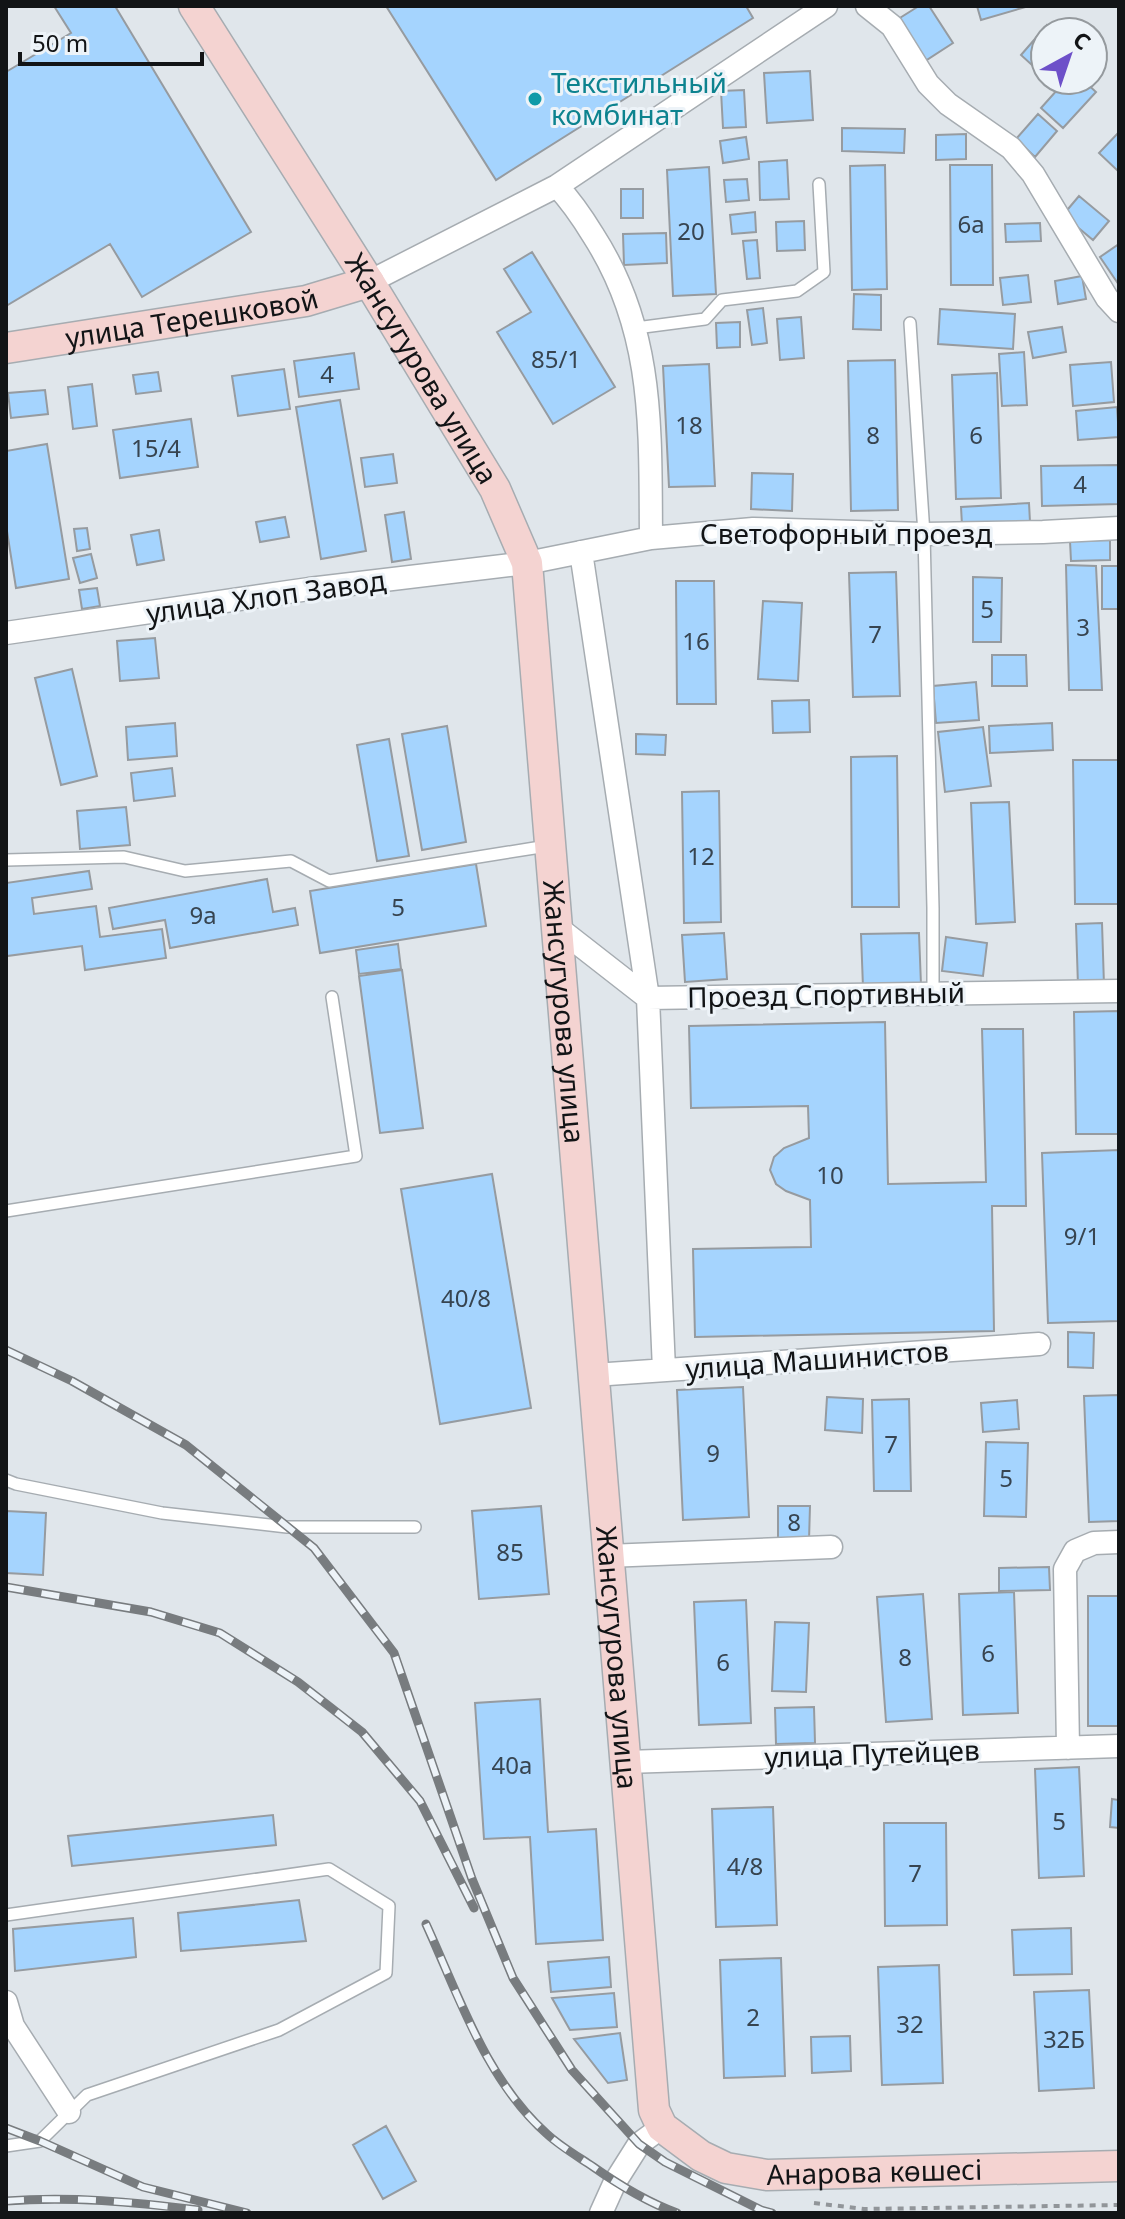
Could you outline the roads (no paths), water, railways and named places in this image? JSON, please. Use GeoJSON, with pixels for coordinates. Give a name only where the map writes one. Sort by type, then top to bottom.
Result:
{"type":"FeatureCollection","features":[{"type":"Feature","properties":{"kind":"street","name":"Жансугурова улица"},"geometry":{"type":"LineString","coordinates":[[194,6],[369,282],[495,489],[527,563],[607,1556],[658,2118]]}},
{"type":"Feature","properties":{"kind":"street","name":"улица Терешковой"},"geometry":{"type":"LineString","coordinates":[[6,348],[306,301],[369,282],[557,186],[826,6]]}},
{"type":"Feature","properties":{"kind":"street"},"geometry":{"type":"LineString","coordinates":[[867,6],[892,26],[928,84],[948,104],[1011,148],[1033,174],[1107,298],[1119,311]]}},
{"type":"Feature","properties":{"kind":"street"},"geometry":{"type":"LineString","coordinates":[[557,186],[571,201],[602,249],[623,290],[636,328],[647,393],[651,538]]}},
{"type":"Feature","properties":{"kind":"street","name":"Светофорный проезд"},"geometry":{"type":"LineString","coordinates":[[527,563],[651,538],[753,529],[924,534],[1119,528]]}},
{"type":"Feature","properties":{"kind":"street"},"geometry":{"type":"LineString","coordinates":[[581,552],[648,998],[664,1370]]}},
{"type":"Feature","properties":{"kind":"street","name":"улица Хлоп Завод"},"geometry":{"type":"LineString","coordinates":[[6,633],[309,589],[527,563]]}},
{"type":"Feature","properties":{"kind":"street","name":"Проезд Спортивный"},"geometry":{"type":"LineString","coordinates":[[557,927],[648,998],[1119,991]]}},
{"type":"Feature","properties":{"kind":"street","name":"улица Машинистов"},"geometry":{"type":"LineString","coordinates":[[594,1375],[1039,1344]]}},
{"type":"Feature","properties":{"kind":"street"},"geometry":{"type":"LineString","coordinates":[[1068,1748],[1065,1569],[1075,1551],[1094,1543],[1119,1542]]}},
{"type":"Feature","properties":{"kind":"street"},"geometry":{"type":"LineString","coordinates":[[607,1556],[831,1547]]}},
{"type":"Feature","properties":{"kind":"street","name":"улица Путейцев"},"geometry":{"type":"LineString","coordinates":[[626,1762],[1119,1746]]}},
{"type":"Feature","properties":{"kind":"street"},"geometry":{"type":"LineString","coordinates":[[6,2002],[13,2026],[69,2112]]}},
{"type":"Feature","properties":{"kind":"street"},"geometry":{"type":"LineString","coordinates":[[601,2213],[615,2182],[658,2118]]}},
{"type":"Feature","properties":{"kind":"street","name":"Анарова көшесі"},"geometry":{"type":"LineString","coordinates":[[658,2118],[701,2156],[726,2168],[767,2175],[1119,2166]]}},
{"type":"Feature","properties":{"kind":"lane"},"geometry":{"type":"LineString","coordinates":[[636,328],[705,319],[722,300],[797,291],[824,272],[819,184]]}},
{"type":"Feature","properties":{"kind":"lane"},"geometry":{"type":"LineString","coordinates":[[910,323],[924,534],[933,994]]}},
{"type":"Feature","properties":{"kind":"lane"},"geometry":{"type":"LineString","coordinates":[[6,860],[124,857],[185,871],[291,861],[329,881],[548,846]]}},
{"type":"Feature","properties":{"kind":"lane"},"geometry":{"type":"LineString","coordinates":[[6,1211],[356,1156],[332,997]]}},
{"type":"Feature","properties":{"kind":"lane"},"geometry":{"type":"LineString","coordinates":[[6,1480],[119,1504],[287,1527],[415,1527]]}},
{"type":"Feature","properties":{"kind":"lane"},"geometry":{"type":"LineString","coordinates":[[6,1915],[329,1869],[389,1906],[386,1973],[279,2030],[87,2095],[40,2141],[6,2146]]}},
{"type":"Feature","properties":{"kind":"railway"},"geometry":{"type":"LineString","coordinates":[[6,1350],[72,1381],[186,1445],[314,1548],[394,1653],[472,1879],[513,1978],[572,2070],[639,2144],[665,2162],[772,2213]]}},
{"type":"Feature","properties":{"kind":"railway"},"geometry":{"type":"LineString","coordinates":[[6,1587],[151,1612],[220,1633],[298,1682],[362,1732],[420,1801],[474,1908]]}},
{"type":"Feature","properties":{"kind":"railway"},"geometry":{"type":"LineString","coordinates":[[426,1924],[476,2036],[507,2089],[526,2112],[557,2143],[623,2186],[677,2213]]}},
{"type":"Feature","properties":{"kind":"railway"},"geometry":{"type":"LineString","coordinates":[[6,2128],[143,2187],[247,2213]]}},
{"type":"Feature","properties":{"kind":"railway"},"geometry":{"type":"LineString","coordinates":[[6,2201],[102,2201],[198,2210]]}},
{"type":"Feature","properties":{"kind":"place","name":"Текстильный комбинат"},"geometry":{"type":"Point","coordinates":[535,99]}}]}
